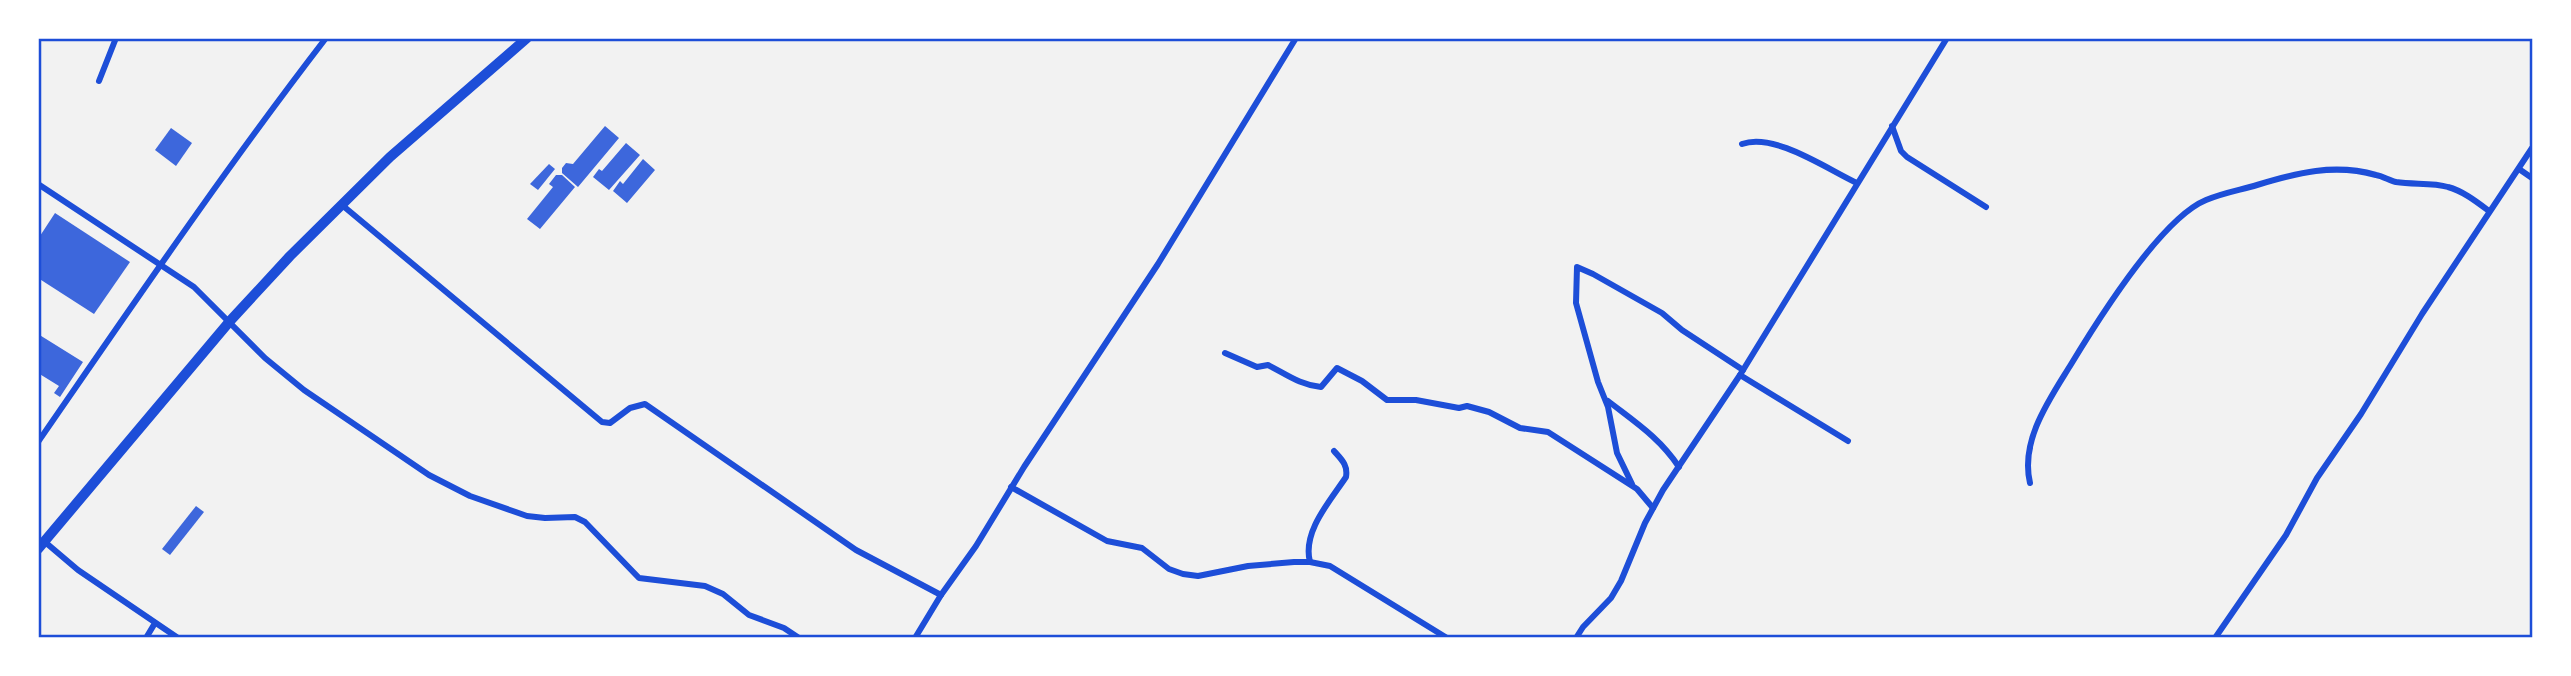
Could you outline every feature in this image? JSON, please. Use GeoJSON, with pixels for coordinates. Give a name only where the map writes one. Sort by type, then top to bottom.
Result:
{"type":"FeatureCollection","features":[{"type":"Feature","properties":{"kind":"highway"},"geometry":{"type":"LineString","coordinates":[[42,546],[230,321],[290,256],[390,157],[527,38]]}},
{"type":"Feature","properties":{"kind":"street"},"geometry":{"type":"LineString","coordinates":[[99,81],[116,38]]}},
{"type":"Feature","properties":{"kind":"street"},"geometry":{"type":"LineString","coordinates":[[38,442],[161,264],[327,38]]}},
{"type":"Feature","properties":{"kind":"street"},"geometry":{"type":"LineString","coordinates":[[915,638],[1158,264],[1296,38]]}},
{"type":"Feature","properties":{"kind":"street"},"geometry":{"type":"LineString","coordinates":[[1576,638],[1583,626],[1611,598],[1653,508],[1742,372],[1947,38]]}},
{"type":"Feature","properties":{"kind":"street"},"geometry":{"type":"LineString","coordinates":[[1892,126],[1901,151],[1907,157],[1986,207]]}},
{"type":"Feature","properties":{"kind":"street"},"geometry":{"type":"LineString","coordinates":[[1742,144],[1752,140],[1766,141],[1792,150],[1857,183]]}},
{"type":"Feature","properties":{"kind":"street"},"geometry":{"type":"LineString","coordinates":[[2215,638],[2286,535],[2317,478],[2532,148]]}},
{"type":"Feature","properties":{"kind":"street"},"geometry":{"type":"LineString","coordinates":[[2030,483],[2026,465],[2038,425],[2054,391],[2086,338],[2152,246],[2186,212],[2204,200],[2293,173],[2339,169],[2375,174],[2395,181],[2449,187],[2489,211]]}},
{"type":"Feature","properties":{"kind":"street"},"geometry":{"type":"LineString","coordinates":[[2519,169],[2532,178]]}},
{"type":"Feature","properties":{"kind":"street"},"geometry":{"type":"LineString","coordinates":[[38,184],[194,287],[265,358],[304,390],[429,475],[470,496],[527,516],[575,517],[585,522],[639,579],[705,586],[723,594],[750,615],[784,628],[799,638]]}},
{"type":"Feature","properties":{"kind":"street"},"geometry":{"type":"LineString","coordinates":[[342,205],[602,422],[610,423],[640,404],[651,407],[856,550],[941,595]]}},
{"type":"Feature","properties":{"kind":"street"},"geometry":{"type":"LineString","coordinates":[[1633,486],[1617,453],[1606,400],[1598,382],[1576,303],[1577,267],[1662,313],[1742,372],[1848,441]]}},
{"type":"Feature","properties":{"kind":"street"},"geometry":{"type":"LineString","coordinates":[[1225,353],[1257,366],[1268,365],[1309,386],[1321,387],[1337,368],[1362,380],[1387,400],[1416,400],[1459,408],[1467,406],[1489,412],[1520,428],[1548,432],[1633,486],[1653,508]]}},
{"type":"Feature","properties":{"kind":"street"},"geometry":{"type":"LineString","coordinates":[[1606,400],[1653,435],[1668,450],[1679,467]]}},
{"type":"Feature","properties":{"kind":"street"},"geometry":{"type":"LineString","coordinates":[[1311,562],[1311,533],[1346,477],[1344,461],[1334,451]]}},
{"type":"Feature","properties":{"kind":"street"},"geometry":{"type":"LineString","coordinates":[[1011,487],[1107,541],[1142,548],[1169,569],[1183,574],[1198,576],[1248,566],[1311,562],[1330,566],[1447,638]]}},
{"type":"Feature","properties":{"kind":"street"},"geometry":{"type":"LineString","coordinates":[[42,546],[178,638]]}},
{"type":"Feature","properties":{"kind":"street"},"geometry":{"type":"LineString","coordinates":[[146,638],[155,623]]}},
{"type":"Feature","properties":{"kind":"building"},"geometry":{"type":"Polygon","coordinates":[[[605,126],[619,138],[578,187],[562,173],[562,168],[566,163],[573,164],[605,126]]]}},
{"type":"Feature","properties":{"kind":"building"},"geometry":{"type":"Polygon","coordinates":[[[171,128],[192,143],[176,166],[155,150],[171,128]]]}},
{"type":"Feature","properties":{"kind":"building"},"geometry":{"type":"Polygon","coordinates":[[[626,143],[640,155],[609,190],[593,177],[599,169],[602,171],[626,143]]]}},
{"type":"Feature","properties":{"kind":"building"},"geometry":{"type":"Polygon","coordinates":[[[643,159],[655,170],[627,203],[613,191],[620,181],[623,184],[643,159]]]}},
{"type":"Feature","properties":{"kind":"building"},"geometry":{"type":"Polygon","coordinates":[[[549,164],[555,169],[538,190],[530,184],[549,164]]]}},
{"type":"Feature","properties":{"kind":"building"},"geometry":{"type":"Polygon","coordinates":[[[556,175],[562,175],[575,187],[540,229],[527,219],[553,187],[549,184],[556,175]]]}},
{"type":"Feature","properties":{"kind":"building"},"geometry":{"type":"Polygon","coordinates":[[[55,213],[130,262],[94,314],[38,278],[38,239],[55,213]]]}},
{"type":"Feature","properties":{"kind":"building"},"geometry":{"type":"Polygon","coordinates":[[[38,334],[83,362],[60,397],[54,393],[59,386],[38,373],[38,334]]]}},
{"type":"Feature","properties":{"kind":"building"},"geometry":{"type":"Polygon","coordinates":[[[196,506],[204,512],[170,555],[162,549],[196,506]]]}}]}
